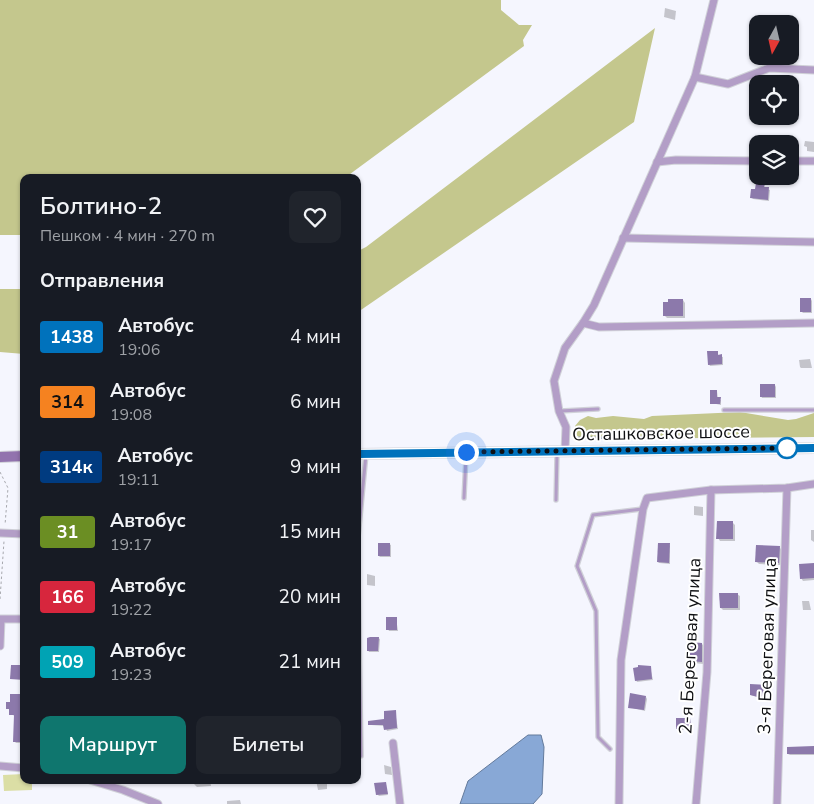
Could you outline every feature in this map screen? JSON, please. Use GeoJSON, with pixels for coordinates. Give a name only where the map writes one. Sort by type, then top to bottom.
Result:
{"type":"FeatureCollection","features":[{"type":"Feature","properties":{"kind":"main road","name":"Осташковское шоссе"},"geometry":{"type":"LineString","coordinates":[[362,454],[814,448]]}},
{"type":"Feature","properties":{"kind":"main road"},"geometry":{"type":"LineString","coordinates":[[0,457],[20,456]]}},
{"type":"Feature","properties":{"kind":"street"},"geometry":{"type":"LineString","coordinates":[[561,451],[566,427],[559,411],[554,381],[564,348],[583,323],[594,304],[695,77],[714,0]]}},
{"type":"Feature","properties":{"kind":"street"},"geometry":{"type":"LineString","coordinates":[[695,77],[728,84],[769,68],[814,70]]}},
{"type":"Feature","properties":{"kind":"street"},"geometry":{"type":"LineString","coordinates":[[657,162],[676,160],[749,161]]}},
{"type":"Feature","properties":{"kind":"street"},"geometry":{"type":"LineString","coordinates":[[799,161],[814,161]]}},
{"type":"Feature","properties":{"kind":"street"},"geometry":{"type":"LineString","coordinates":[[623,238],[814,242]]}},
{"type":"Feature","properties":{"kind":"street"},"geometry":{"type":"LineString","coordinates":[[583,323],[598,327],[814,323]]}},
{"type":"Feature","properties":{"kind":"street"},"geometry":{"type":"LineString","coordinates":[[619,804],[621,660],[642,509],[647,498],[711,490],[787,488],[814,484]]}},
{"type":"Feature","properties":{"kind":"street","name":"3-я Береговая улица"},"geometry":{"type":"LineString","coordinates":[[778,804],[787,488]]}},
{"type":"Feature","properties":{"kind":"street","name":"2-я Береговая улица"},"geometry":{"type":"LineString","coordinates":[[696,804],[707,672],[711,490]]}},
{"type":"Feature","properties":{"kind":"street"},"geometry":{"type":"LineString","coordinates":[[0,533],[20,534]]}},
{"type":"Feature","properties":{"kind":"street"},"geometry":{"type":"LineString","coordinates":[[0,646],[2,619],[20,619]]}},
{"type":"Feature","properties":{"kind":"street"},"geometry":{"type":"LineString","coordinates":[[394,744],[400,804]]}},
{"type":"Feature","properties":{"kind":"street"},"geometry":{"type":"LineString","coordinates":[[0,766],[20,768]]}},
{"type":"Feature","properties":{"kind":"street"},"geometry":{"type":"LineString","coordinates":[[103,784],[158,804]]}},
{"type":"Feature","properties":{"kind":"lane"},"geometry":{"type":"LineString","coordinates":[[559,411],[598,409]]}},
{"type":"Feature","properties":{"kind":"lane"},"geometry":{"type":"LineString","coordinates":[[724,410],[814,410]]}},
{"type":"Feature","properties":{"kind":"lane"},"geometry":{"type":"LineString","coordinates":[[556,500],[561,451]]}},
{"type":"Feature","properties":{"kind":"lane"},"geometry":{"type":"LineString","coordinates":[[464,498],[466,452]]}},
{"type":"Feature","properties":{"kind":"lane"},"geometry":{"type":"LineString","coordinates":[[361,475],[362,454]]}},
{"type":"Feature","properties":{"kind":"lane"},"geometry":{"type":"LineString","coordinates":[[610,749],[598,737],[596,611],[577,566],[593,515],[642,509]]}},
{"type":"Feature","properties":{"kind":"green space"},"geometry":{"type":"Polygon","coordinates":[[[0,0],[501,0],[501,10],[519,25],[532,25],[523,40],[524,46],[350,174],[20,174],[20,235],[0,235],[0,0]]]}},
{"type":"Feature","properties":{"kind":"green space"},"geometry":{"type":"Polygon","coordinates":[[[655,28],[634,122],[361,310],[361,250],[655,28]]]}},
{"type":"Feature","properties":{"kind":"green space"},"geometry":{"type":"Polygon","coordinates":[[[0,289],[20,289],[20,354],[0,352],[0,289]]]}},
{"type":"Feature","properties":{"kind":"green space"},"geometry":{"type":"Polygon","coordinates":[[[740,412],[788,420],[814,413],[814,437],[585,439],[575,435],[575,426],[580,420],[588,416],[596,418],[613,416],[644,419],[652,416],[740,412]]]}},
{"type":"Feature","properties":{"kind":"green space"},"geometry":{"type":"Polygon","coordinates":[[[20,774],[20,784],[32,784],[32,790],[4,791],[3,775],[20,774]]]}},
{"type":"Feature","properties":{"kind":"water"},"geometry":{"type":"Polygon","coordinates":[[[528,735],[541,735],[544,747],[542,794],[533,804],[460,804],[468,781],[528,735]]]}},
{"type":"Feature","properties":{"kind":"building"},"geometry":{"type":"Polygon","coordinates":[[[756,185],[769,187],[768,200],[750,198],[751,189],[755,189],[756,185]]]}},
{"type":"Feature","properties":{"kind":"building"},"geometry":{"type":"Polygon","coordinates":[[[800,298],[811,298],[811,312],[800,312],[800,298]]]}},
{"type":"Feature","properties":{"kind":"building"},"geometry":{"type":"Polygon","coordinates":[[[668,299],[683,299],[683,316],[663,316],[663,302],[668,302],[668,299]]]}},
{"type":"Feature","properties":{"kind":"building"},"geometry":{"type":"Polygon","coordinates":[[[707,351],[718,351],[718,355],[722,354],[722,364],[708,365],[707,351]]]}},
{"type":"Feature","properties":{"kind":"building"},"geometry":{"type":"Polygon","coordinates":[[[760,384],[775,384],[775,397],[760,397],[760,384]]]}},
{"type":"Feature","properties":{"kind":"building"},"geometry":{"type":"Polygon","coordinates":[[[710,390],[717,390],[717,397],[721,397],[720,404],[710,404],[710,390]]]}},
{"type":"Feature","properties":{"kind":"building"},"geometry":{"type":"Polygon","coordinates":[[[717,521],[733,521],[733,539],[716,539],[717,521]]]}},
{"type":"Feature","properties":{"kind":"building"},"geometry":{"type":"Polygon","coordinates":[[[378,543],[390,543],[390,556],[378,556],[378,543]]]}},
{"type":"Feature","properties":{"kind":"building"},"geometry":{"type":"Polygon","coordinates":[[[658,543],[670,543],[669,563],[657,562],[658,543]]]}},
{"type":"Feature","properties":{"kind":"building"},"geometry":{"type":"Polygon","coordinates":[[[756,545],[780,546],[779,563],[755,562],[756,545]]]}},
{"type":"Feature","properties":{"kind":"building"},"geometry":{"type":"Polygon","coordinates":[[[814,563],[814,578],[800,579],[799,564],[814,563]]]}},
{"type":"Feature","properties":{"kind":"building"},"geometry":{"type":"Polygon","coordinates":[[[719,593],[738,593],[738,608],[720,608],[719,593]]]}},
{"type":"Feature","properties":{"kind":"building"},"geometry":{"type":"Polygon","coordinates":[[[386,617],[397,617],[397,630],[386,630],[386,617]]]}},
{"type":"Feature","properties":{"kind":"building"},"geometry":{"type":"Polygon","coordinates":[[[379,637],[378,651],[367,651],[367,638],[379,637]]]}},
{"type":"Feature","properties":{"kind":"building"},"geometry":{"type":"Polygon","coordinates":[[[690,642],[702,643],[702,662],[689,661],[690,642]]]}},
{"type":"Feature","properties":{"kind":"building"},"geometry":{"type":"Polygon","coordinates":[[[11,665],[20,665],[20,680],[10,679],[11,665]]]}},
{"type":"Feature","properties":{"kind":"building"},"geometry":{"type":"Polygon","coordinates":[[[638,665],[651,666],[652,679],[635,681],[633,668],[638,667],[638,665]]]}},
{"type":"Feature","properties":{"kind":"building"},"geometry":{"type":"Polygon","coordinates":[[[750,684],[767,685],[766,696],[762,696],[762,698],[750,695],[750,684]]]}},
{"type":"Feature","properties":{"kind":"building"},"geometry":{"type":"Polygon","coordinates":[[[630,693],[646,696],[644,710],[628,708],[630,693]]]}},
{"type":"Feature","properties":{"kind":"building"},"geometry":{"type":"Polygon","coordinates":[[[10,694],[20,694],[20,742],[13,742],[14,715],[9,715],[9,709],[6,709],[6,702],[10,702],[10,694]]]}},
{"type":"Feature","properties":{"kind":"building"},"geometry":{"type":"Polygon","coordinates":[[[396,710],[397,728],[384,730],[383,725],[368,725],[368,721],[384,719],[384,711],[396,710]]]}},
{"type":"Feature","properties":{"kind":"building"},"geometry":{"type":"Polygon","coordinates":[[[676,718],[690,718],[691,728],[676,729],[676,718]]]}},
{"type":"Feature","properties":{"kind":"building"},"geometry":{"type":"Polygon","coordinates":[[[814,746],[814,754],[787,754],[787,747],[814,746]]]}},
{"type":"Feature","properties":{"kind":"building"},"geometry":{"type":"Polygon","coordinates":[[[386,782],[388,794],[376,795],[374,783],[386,782]]]}},
{"type":"Feature","properties":{"kind":"waterway"},"geometry":{"type":"LineString","coordinates":[[575,438],[683,437]]}},
{"type":"Feature","properties":{"kind":"bus line","name":"1438"},"geometry":{"type":"LineString","coordinates":[[361,454],[814,448]]}},
{"type":"Feature","properties":{"kind":"route"},"geometry":{"type":"LineString","coordinates":[[466,452],[787,448]]}}]}
